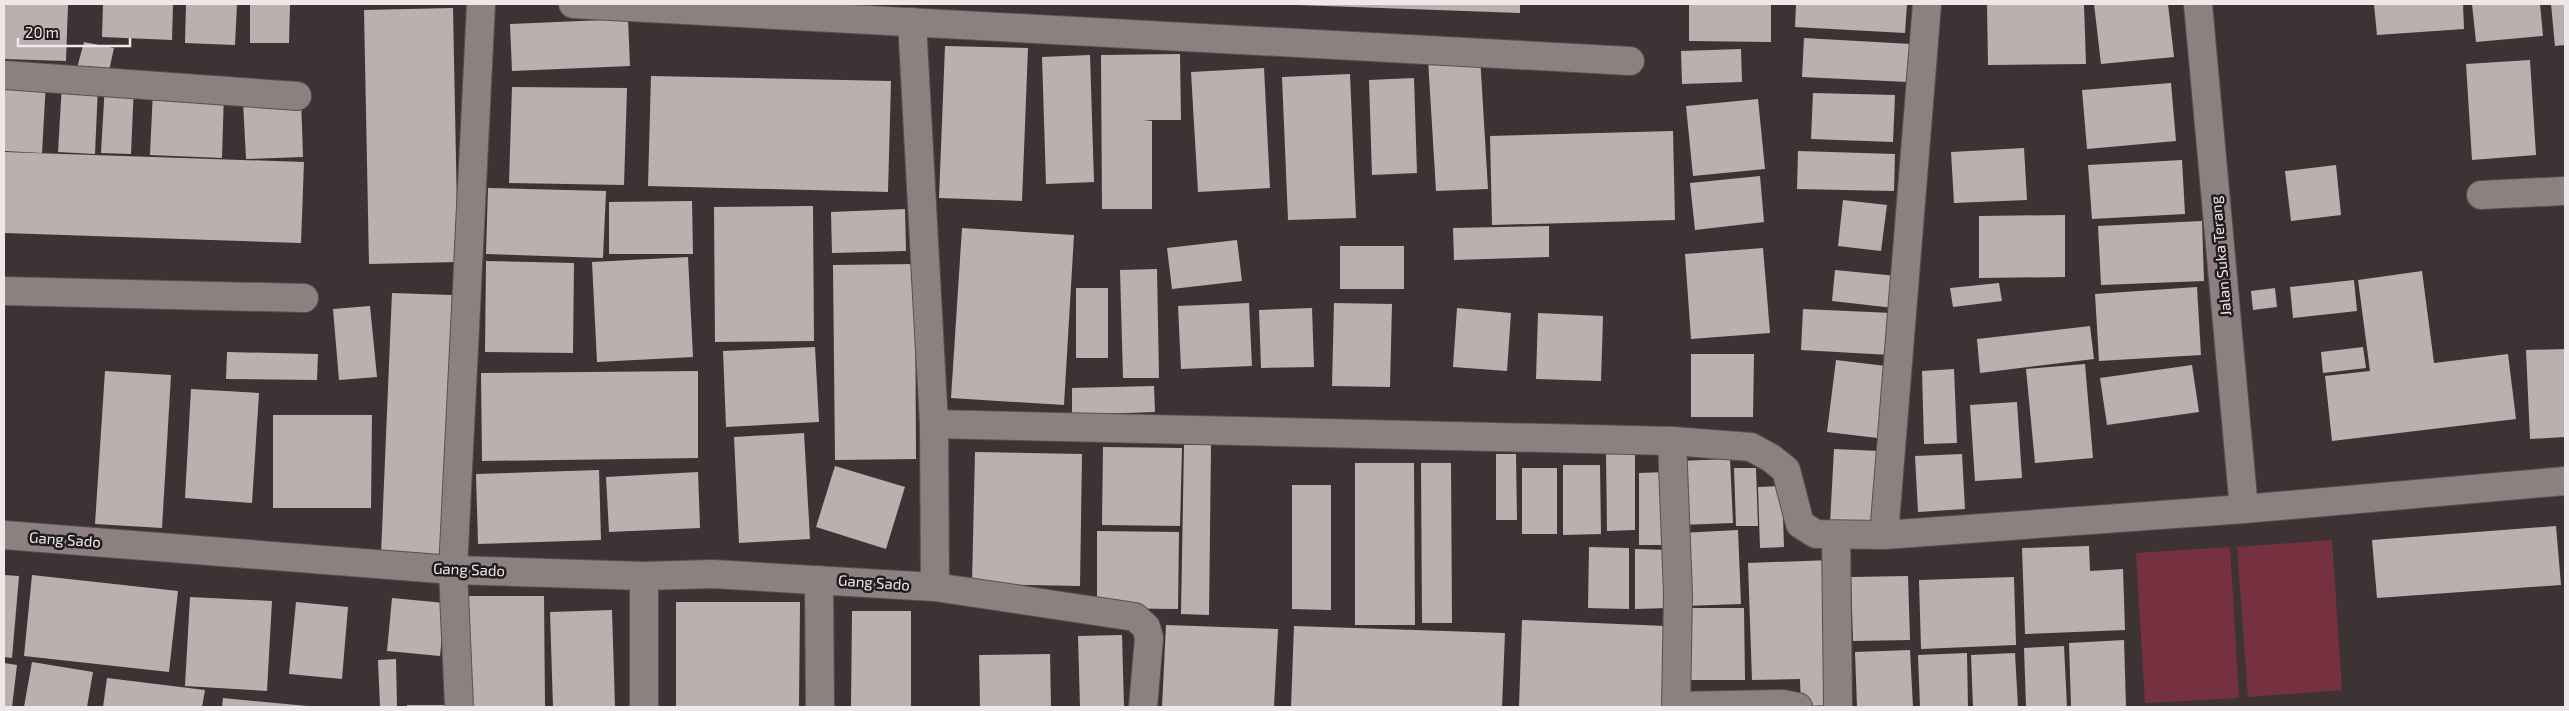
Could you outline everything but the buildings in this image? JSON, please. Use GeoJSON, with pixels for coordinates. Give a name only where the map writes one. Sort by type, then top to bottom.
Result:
{"type":"FeatureCollection","features":[{"type":"Feature","properties":{"kind":"street"},"geometry":{"type":"LineString","coordinates":[[460,707],[453,570],[481,4]]}},
{"type":"Feature","properties":{"kind":"street"},"geometry":{"type":"LineString","coordinates":[[573,4],[1630,61]]}},
{"type":"Feature","properties":{"kind":"street"},"geometry":{"type":"LineString","coordinates":[[1884,535],[1927,4]]}},
{"type":"Feature","properties":{"kind":"street","name":"Jalan Suka Terang"},"geometry":{"type":"LineString","coordinates":[[2198,4],[2244,509]]}},
{"type":"Feature","properties":{"kind":"street"},"geometry":{"type":"LineString","coordinates":[[912,22],[934,424],[936,587]]}},
{"type":"Feature","properties":{"kind":"street"},"geometry":{"type":"LineString","coordinates":[[4,75],[297,96]]}},
{"type":"Feature","properties":{"kind":"street"},"geometry":{"type":"LineString","coordinates":[[2481,195],[2565,191]]}},
{"type":"Feature","properties":{"kind":"street"},"geometry":{"type":"LineString","coordinates":[[4,291],[304,298]]}},
{"type":"Feature","properties":{"kind":"street"},"geometry":{"type":"LineString","coordinates":[[934,424],[1672,441],[1751,447],[1771,458],[1786,470],[1800,524],[1816,534],[1836,535],[1884,535],[2244,509],[2565,481]]}},
{"type":"Feature","properties":{"kind":"street"},"geometry":{"type":"LineString","coordinates":[[1672,441],[1678,594],[1676,707],[1784,704],[1798,707]]}},
{"type":"Feature","properties":{"kind":"street","name":"Gang Sado"},"geometry":{"type":"LineString","coordinates":[[4,535],[453,570],[644,576],[712,574],[936,587],[1135,617],[1146,626],[1149,638],[1143,707]]}},
{"type":"Feature","properties":{"kind":"street"},"geometry":{"type":"LineString","coordinates":[[1836,535],[1838,707]]}},
{"type":"Feature","properties":{"kind":"street"},"geometry":{"type":"LineString","coordinates":[[644,576],[644,707]]}},
{"type":"Feature","properties":{"kind":"street"},"geometry":{"type":"LineString","coordinates":[[819,580],[820,707]]}},
{"type":"Feature","properties":{"kind":"shaded area"},"geometry":{"type":"Polygon","coordinates":[[[2332,540],[2342,690],[2248,697],[2237,547],[2332,540]]]}},
{"type":"Feature","properties":{"kind":"shaded area"},"geometry":{"type":"Polygon","coordinates":[[[2230,547],[2239,698],[2145,703],[2136,553],[2230,547]]]}}]}
